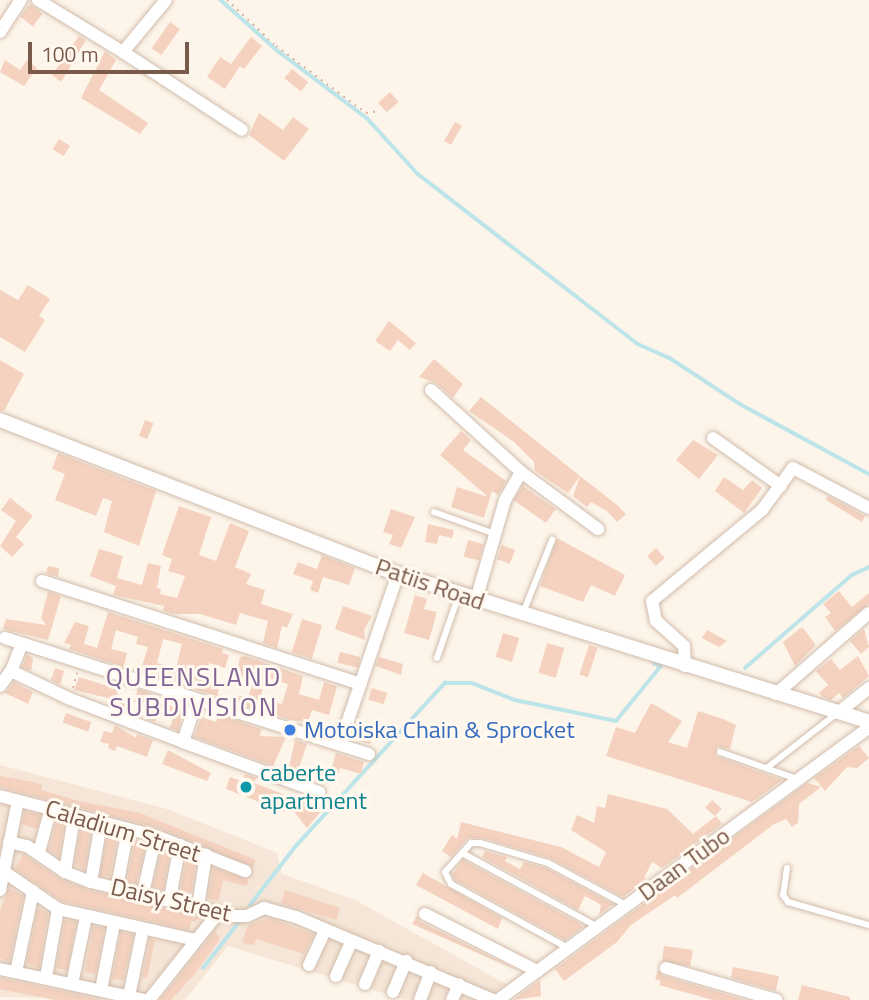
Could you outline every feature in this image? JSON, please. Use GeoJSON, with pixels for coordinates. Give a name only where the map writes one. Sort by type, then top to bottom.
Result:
{"type":"FeatureCollection","features":[{"type":"Feature","properties":{"kind":"street"},"geometry":{"type":"LineString","coordinates":[[0,32],[21,0]]}},
{"type":"Feature","properties":{"kind":"street"},"geometry":{"type":"LineString","coordinates":[[38,0],[242,130]]}},
{"type":"Feature","properties":{"kind":"street"},"geometry":{"type":"LineString","coordinates":[[123,52],[166,0]]}},
{"type":"Feature","properties":{"kind":"street"},"geometry":{"type":"LineString","coordinates":[[431,390],[521,472],[598,529]]}},
{"type":"Feature","properties":{"kind":"street","name":"Patiis Road"},"geometry":{"type":"LineString","coordinates":[[0,420],[398,574],[869,725]]}},
{"type":"Feature","properties":{"kind":"street"},"geometry":{"type":"LineString","coordinates":[[713,438],[781,486]]}},
{"type":"Feature","properties":{"kind":"street"},"geometry":{"type":"LineString","coordinates":[[685,666],[684,646],[656,621],[652,601],[761,510],[797,467],[869,509]]}},
{"type":"Feature","properties":{"kind":"street"},"geometry":{"type":"LineString","coordinates":[[476,600],[505,500],[521,472]]}},
{"type":"Feature","properties":{"kind":"street"},"geometry":{"type":"LineString","coordinates":[[340,744],[398,574]]}},
{"type":"Feature","properties":{"kind":"street"},"geometry":{"type":"LineString","coordinates":[[42,581],[361,684]]}},
{"type":"Feature","properties":{"kind":"street"},"geometry":{"type":"LineString","coordinates":[[776,694],[869,613]]}},
{"type":"Feature","properties":{"kind":"street"},"geometry":{"type":"LineString","coordinates":[[5,638],[80,660],[196,703],[369,754]]}},
{"type":"Feature","properties":{"kind":"street"},"geometry":{"type":"LineString","coordinates":[[0,686],[11,671],[22,644]]}},
{"type":"Feature","properties":{"kind":"street"},"geometry":{"type":"LineString","coordinates":[[11,671],[70,699],[319,792]]}},
{"type":"Feature","properties":{"kind":"street"},"geometry":{"type":"LineString","coordinates":[[838,713],[869,688]]}},
{"type":"Feature","properties":{"kind":"street"},"geometry":{"type":"LineString","coordinates":[[183,742],[196,703]]}},
{"type":"Feature","properties":{"kind":"street","name":"Daan Tubo"},"geometry":{"type":"LineString","coordinates":[[495,1000],[869,725]]}},
{"type":"Feature","properties":{"kind":"street","name":"Caladium Street"},"geometry":{"type":"LineString","coordinates":[[0,796],[156,836],[245,872]]}},
{"type":"Feature","properties":{"kind":"street"},"geometry":{"type":"LineString","coordinates":[[0,887],[5,845],[18,801]]}},
{"type":"Feature","properties":{"kind":"street"},"geometry":{"type":"LineString","coordinates":[[39,852],[51,808]]}},
{"type":"Feature","properties":{"kind":"street"},"geometry":{"type":"LineString","coordinates":[[65,872],[74,817]]}},
{"type":"Feature","properties":{"kind":"street"},"geometry":{"type":"LineString","coordinates":[[91,882],[101,823]]}},
{"type":"Feature","properties":{"kind":"street"},"geometry":{"type":"LineString","coordinates":[[117,887],[128,829]]}},
{"type":"Feature","properties":{"kind":"street"},"geometry":{"type":"LineString","coordinates":[[144,893],[156,836]]}},
{"type":"Feature","properties":{"kind":"street","name":"Daisy Street"},"geometry":{"type":"LineString","coordinates":[[5,845],[39,852],[65,872],[91,882],[170,898],[219,912],[247,916],[264,908],[406,961],[495,1000]]}},
{"type":"Feature","properties":{"kind":"street"},"geometry":{"type":"LineString","coordinates":[[170,898],[180,845]]}},
{"type":"Feature","properties":{"kind":"street"},"geometry":{"type":"LineString","coordinates":[[198,906],[206,855]]}},
{"type":"Feature","properties":{"kind":"street"},"geometry":{"type":"LineString","coordinates":[[3,871],[58,909],[195,940]]}},
{"type":"Feature","properties":{"kind":"street"},"geometry":{"type":"LineString","coordinates":[[16,972],[33,891]]}},
{"type":"Feature","properties":{"kind":"street"},"geometry":{"type":"LineString","coordinates":[[46,977],[58,909]]}},
{"type":"Feature","properties":{"kind":"street"},"geometry":{"type":"LineString","coordinates":[[149,1000],[219,912]]}},
{"type":"Feature","properties":{"kind":"street"},"geometry":{"type":"LineString","coordinates":[[425,914],[537,971]]}},
{"type":"Feature","properties":{"kind":"street"},"geometry":{"type":"LineString","coordinates":[[72,984],[86,917]]}},
{"type":"Feature","properties":{"kind":"street"},"geometry":{"type":"LineString","coordinates":[[101,990],[114,923]]}},
{"type":"Feature","properties":{"kind":"street"},"geometry":{"type":"LineString","coordinates":[[129,996],[143,929]]}},
{"type":"Feature","properties":{"kind":"street"},"geometry":{"type":"LineString","coordinates":[[309,965],[325,931]]}},
{"type":"Feature","properties":{"kind":"street"},"geometry":{"type":"LineString","coordinates":[[336,976],[352,940]]}},
{"type":"Feature","properties":{"kind":"street"},"geometry":{"type":"LineString","coordinates":[[365,984],[379,951]]}},
{"type":"Feature","properties":{"kind":"street"},"geometry":{"type":"LineString","coordinates":[[393,992],[406,961]]}},
{"type":"Feature","properties":{"kind":"street"},"geometry":{"type":"LineString","coordinates":[[666,968],[776,1000]]}},
{"type":"Feature","properties":{"kind":"street"},"geometry":{"type":"LineString","coordinates":[[0,969],[144,1000]]}},
{"type":"Feature","properties":{"kind":"street"},"geometry":{"type":"LineString","coordinates":[[420,1000],[431,972]]}},
{"type":"Feature","properties":{"kind":"street"},"geometry":{"type":"LineString","coordinates":[[452,1000],[459,984]]}},
{"type":"Feature","properties":{"kind":"lane"},"geometry":{"type":"LineString","coordinates":[[434,512],[495,534]]}},
{"type":"Feature","properties":{"kind":"lane"},"geometry":{"type":"LineString","coordinates":[[523,616],[552,540]]}},
{"type":"Feature","properties":{"kind":"lane"},"geometry":{"type":"LineString","coordinates":[[437,658],[458,594]]}},
{"type":"Feature","properties":{"kind":"lane"},"geometry":{"type":"LineString","coordinates":[[768,767],[838,713]]}},
{"type":"Feature","properties":{"kind":"lane"},"geometry":{"type":"LineString","coordinates":[[720,752],[799,779]]}},
{"type":"Feature","properties":{"kind":"lane"},"geometry":{"type":"LineString","coordinates":[[568,948],[445,880],[445,872],[474,842],[540,859],[626,905]]}},
{"type":"Feature","properties":{"kind":"lane"},"geometry":{"type":"LineString","coordinates":[[462,853],[596,926]]}},
{"type":"Feature","properties":{"kind":"lane"},"geometry":{"type":"LineString","coordinates":[[787,868],[783,895],[788,902],[869,925]]}},
{"type":"Feature","properties":{"kind":"path"},"geometry":{"type":"LineString","coordinates":[[227,0],[276,46],[366,113],[379,111]]}},
{"type":"Feature","properties":{"kind":"path"},"geometry":{"type":"LineString","coordinates":[[70,699],[80,660]]}},
{"type":"Feature","properties":{"kind":"shaded area"},"geometry":{"type":"Polygon","coordinates":[[[0,765],[167,809],[277,853],[282,874],[355,900],[506,984],[485,1000],[406,1000],[228,946],[185,1000],[0,997],[0,765]]]}},
{"type":"Feature","properties":{"kind":"building"},"geometry":{"type":"Polygon","coordinates":[[[30,4],[43,14],[33,26],[20,17],[30,4]]]}},
{"type":"Feature","properties":{"kind":"building"},"geometry":{"type":"Polygon","coordinates":[[[170,22],[180,29],[161,55],[152,48],[170,22]]]}},
{"type":"Feature","properties":{"kind":"building"},"geometry":{"type":"Polygon","coordinates":[[[79,36],[86,40],[61,82],[52,75],[79,36]]]}},
{"type":"Feature","properties":{"kind":"building"},"geometry":{"type":"Polygon","coordinates":[[[251,37],[262,46],[244,69],[240,66],[225,89],[207,77],[220,57],[231,64],[251,37]]]}},
{"type":"Feature","properties":{"kind":"building"},"geometry":{"type":"Polygon","coordinates":[[[105,51],[116,60],[99,90],[148,123],[140,134],[81,98],[105,51]]]}},
{"type":"Feature","properties":{"kind":"building"},"geometry":{"type":"Polygon","coordinates":[[[5,60],[20,70],[27,60],[37,68],[24,86],[0,72],[5,60]]]}},
{"type":"Feature","properties":{"kind":"building"},"geometry":{"type":"Polygon","coordinates":[[[292,69],[308,82],[301,92],[284,78],[292,69]]]}},
{"type":"Feature","properties":{"kind":"building"},"geometry":{"type":"Polygon","coordinates":[[[390,92],[399,102],[387,112],[378,103],[390,92]]]}},
{"type":"Feature","properties":{"kind":"building"},"geometry":{"type":"Polygon","coordinates":[[[259,113],[283,130],[293,117],[309,129],[284,161],[249,135],[259,113]]]}},
{"type":"Feature","properties":{"kind":"building"},"geometry":{"type":"Polygon","coordinates":[[[455,122],[462,126],[451,145],[444,141],[455,122]]]}},
{"type":"Feature","properties":{"kind":"building"},"geometry":{"type":"Polygon","coordinates":[[[59,139],[70,146],[64,156],[53,149],[59,139]]]}},
{"type":"Feature","properties":{"kind":"building"},"geometry":{"type":"Polygon","coordinates":[[[28,285],[50,299],[39,316],[45,320],[25,352],[0,337],[0,290],[18,300],[28,285]]]}},
{"type":"Feature","properties":{"kind":"building"},"geometry":{"type":"Polygon","coordinates":[[[389,321],[416,343],[410,350],[398,340],[390,351],[375,341],[389,321]]]}},
{"type":"Feature","properties":{"kind":"building"},"geometry":{"type":"Polygon","coordinates":[[[434,359],[463,384],[453,398],[436,383],[419,377],[434,359]]]}},
{"type":"Feature","properties":{"kind":"building"},"geometry":{"type":"Polygon","coordinates":[[[0,360],[24,374],[4,411],[0,411],[0,360]]]}},
{"type":"Feature","properties":{"kind":"building"},"geometry":{"type":"Polygon","coordinates":[[[481,397],[580,476],[568,493],[535,471],[534,462],[514,442],[469,411],[481,397]]]}},
{"type":"Feature","properties":{"kind":"building"},"geometry":{"type":"Polygon","coordinates":[[[145,420],[153,423],[147,439],[139,436],[145,420]]]}},
{"type":"Feature","properties":{"kind":"building"},"geometry":{"type":"Polygon","coordinates":[[[461,431],[471,440],[463,450],[506,481],[498,495],[492,491],[484,518],[451,507],[457,487],[488,497],[440,455],[461,431]]]}},
{"type":"Feature","properties":{"kind":"building"},"geometry":{"type":"Polygon","coordinates":[[[693,440],[718,455],[699,479],[676,460],[693,440]]]}},
{"type":"Feature","properties":{"kind":"building"},"geometry":{"type":"Polygon","coordinates":[[[58,453],[156,491],[139,546],[104,532],[112,501],[103,498],[96,516],[55,500],[65,474],[52,469],[58,453]]]}},
{"type":"Feature","properties":{"kind":"building"},"geometry":{"type":"Polygon","coordinates":[[[580,476],[626,514],[617,522],[607,511],[591,502],[587,507],[573,496],[580,476]]]}},
{"type":"Feature","properties":{"kind":"building"},"geometry":{"type":"Polygon","coordinates":[[[724,477],[743,490],[752,480],[762,488],[744,513],[715,491],[724,477]]]}},
{"type":"Feature","properties":{"kind":"building"},"geometry":{"type":"Polygon","coordinates":[[[523,486],[556,509],[546,523],[513,500],[523,486]]]}},
{"type":"Feature","properties":{"kind":"building"},"geometry":{"type":"Polygon","coordinates":[[[828,496],[865,516],[862,522],[826,500],[828,496]]]}},
{"type":"Feature","properties":{"kind":"building"},"geometry":{"type":"Polygon","coordinates":[[[10,498],[33,516],[16,537],[24,544],[12,557],[0,546],[16,521],[1,510],[10,498]]]}},
{"type":"Feature","properties":{"kind":"building"},"geometry":{"type":"Polygon","coordinates":[[[179,506],[211,517],[199,555],[216,561],[230,523],[249,531],[235,567],[251,574],[246,584],[265,590],[261,604],[293,614],[287,628],[282,626],[277,648],[263,643],[268,621],[240,613],[236,625],[200,614],[174,614],[163,611],[164,606],[113,595],[116,586],[90,576],[99,549],[123,556],[117,578],[142,585],[148,563],[161,566],[157,588],[161,589],[160,594],[177,598],[185,576],[168,571],[172,559],[162,555],[179,506]]]}},
{"type":"Feature","properties":{"kind":"building"},"geometry":{"type":"Polygon","coordinates":[[[391,509],[415,517],[401,548],[389,544],[393,535],[383,532],[391,509]]]}},
{"type":"Feature","properties":{"kind":"building"},"geometry":{"type":"Polygon","coordinates":[[[428,524],[454,530],[452,538],[439,535],[437,544],[425,542],[428,524]]]}},
{"type":"Feature","properties":{"kind":"building"},"geometry":{"type":"Polygon","coordinates":[[[557,538],[625,575],[615,596],[591,585],[583,602],[540,586],[557,538]]]}},
{"type":"Feature","properties":{"kind":"building"},"geometry":{"type":"Polygon","coordinates":[[[468,540],[483,544],[479,561],[464,556],[468,540]]]}},
{"type":"Feature","properties":{"kind":"building"},"geometry":{"type":"Polygon","coordinates":[[[502,545],[515,550],[510,564],[497,559],[502,545]]]}},
{"type":"Feature","properties":{"kind":"building"},"geometry":{"type":"Polygon","coordinates":[[[656,548],[665,558],[656,566],[647,556],[656,548]]]}},
{"type":"Feature","properties":{"kind":"building"},"geometry":{"type":"Polygon","coordinates":[[[322,555],[355,568],[349,585],[323,577],[318,593],[310,590],[313,581],[293,574],[298,562],[317,569],[322,555]]]}},
{"type":"Feature","properties":{"kind":"building"},"geometry":{"type":"Polygon","coordinates":[[[48,566],[59,568],[58,577],[46,573],[48,566]]]}},
{"type":"Feature","properties":{"kind":"building"},"geometry":{"type":"Polygon","coordinates":[[[839,591],[852,607],[869,593],[869,604],[835,631],[825,617],[831,613],[823,604],[839,591]]]}},
{"type":"Feature","properties":{"kind":"building"},"geometry":{"type":"Polygon","coordinates":[[[48,592],[61,596],[48,640],[3,629],[6,619],[46,625],[41,618],[48,592]]]}},
{"type":"Feature","properties":{"kind":"building"},"geometry":{"type":"Polygon","coordinates":[[[415,595],[427,599],[424,609],[437,612],[429,640],[404,633],[415,595]]]}},
{"type":"Feature","properties":{"kind":"building"},"geometry":{"type":"Polygon","coordinates":[[[343,606],[372,616],[364,630],[365,640],[335,629],[343,606]]]}},
{"type":"Feature","properties":{"kind":"building"},"geometry":{"type":"Polygon","coordinates":[[[108,612],[223,649],[222,653],[229,655],[225,668],[209,663],[205,679],[220,683],[217,696],[140,672],[148,647],[136,644],[138,637],[116,630],[111,649],[127,653],[124,667],[69,649],[71,645],[64,643],[75,622],[89,626],[84,644],[97,648],[108,612]],[[163,639],[157,663],[176,668],[182,644],[163,639]]]}},
{"type":"Feature","properties":{"kind":"building"},"geometry":{"type":"Polygon","coordinates":[[[302,619],[322,625],[312,659],[292,652],[302,619]]]}},
{"type":"Feature","properties":{"kind":"building"},"geometry":{"type":"Polygon","coordinates":[[[802,627],[816,645],[795,666],[783,642],[802,627]]]}},
{"type":"Feature","properties":{"kind":"building"},"geometry":{"type":"Polygon","coordinates":[[[864,629],[869,647],[861,654],[850,641],[864,629]]]}},
{"type":"Feature","properties":{"kind":"building"},"geometry":{"type":"Polygon","coordinates":[[[707,630],[727,641],[719,647],[702,638],[707,630]]]}},
{"type":"Feature","properties":{"kind":"building"},"geometry":{"type":"Polygon","coordinates":[[[503,633],[519,638],[512,662],[496,657],[503,633]]]}},
{"type":"Feature","properties":{"kind":"building"},"geometry":{"type":"Polygon","coordinates":[[[547,643],[564,648],[556,678],[538,673],[547,643]]]}},
{"type":"Feature","properties":{"kind":"building"},"geometry":{"type":"Polygon","coordinates":[[[589,645],[598,648],[588,677],[579,674],[589,645]]]}},
{"type":"Feature","properties":{"kind":"building"},"geometry":{"type":"Polygon","coordinates":[[[340,652],[360,657],[358,668],[337,663],[340,652]]]}},
{"type":"Feature","properties":{"kind":"building"},"geometry":{"type":"Polygon","coordinates":[[[27,655],[33,658],[31,671],[22,667],[27,655]]]}},
{"type":"Feature","properties":{"kind":"building"},"geometry":{"type":"Polygon","coordinates":[[[245,656],[303,676],[299,694],[319,700],[324,682],[337,686],[329,715],[312,710],[308,722],[291,720],[231,701],[233,695],[248,697],[254,680],[236,674],[240,657],[245,656]],[[266,677],[260,698],[282,704],[288,684],[266,677]]]}},
{"type":"Feature","properties":{"kind":"building"},"geometry":{"type":"Polygon","coordinates":[[[858,656],[869,676],[843,698],[839,693],[831,700],[823,697],[819,693],[828,685],[816,671],[831,659],[840,670],[858,656]]]}},
{"type":"Feature","properties":{"kind":"building"},"geometry":{"type":"Polygon","coordinates":[[[379,657],[403,664],[401,675],[376,666],[379,657]]]}},
{"type":"Feature","properties":{"kind":"building"},"geometry":{"type":"Polygon","coordinates":[[[55,668],[64,671],[60,685],[51,680],[55,668]]]}},
{"type":"Feature","properties":{"kind":"building"},"geometry":{"type":"Polygon","coordinates":[[[79,677],[111,687],[113,682],[121,684],[116,700],[74,690],[79,677]]]}},
{"type":"Feature","properties":{"kind":"building"},"geometry":{"type":"Polygon","coordinates":[[[14,682],[33,692],[28,704],[5,693],[14,682]]]}},
{"type":"Feature","properties":{"kind":"building"},"geometry":{"type":"Polygon","coordinates":[[[372,688],[387,693],[384,704],[368,699],[372,688]]]}},
{"type":"Feature","properties":{"kind":"building"},"geometry":{"type":"Polygon","coordinates":[[[138,689],[155,695],[153,701],[184,710],[178,731],[170,728],[173,718],[158,713],[155,722],[147,719],[150,707],[134,702],[138,689]]]}},
{"type":"Feature","properties":{"kind":"building"},"geometry":{"type":"Polygon","coordinates":[[[120,697],[130,700],[127,711],[118,708],[120,697]]]}},
{"type":"Feature","properties":{"kind":"building"},"geometry":{"type":"Polygon","coordinates":[[[651,703],[682,721],[668,742],[687,748],[698,711],[723,719],[736,725],[730,749],[717,747],[716,756],[782,780],[752,802],[606,756],[616,727],[635,733],[651,703]]]}},
{"type":"Feature","properties":{"kind":"building"},"geometry":{"type":"Polygon","coordinates":[[[66,713],[91,722],[88,732],[63,722],[66,713]]]}},
{"type":"Feature","properties":{"kind":"building"},"geometry":{"type":"Polygon","coordinates":[[[219,715],[261,729],[260,736],[286,737],[273,766],[194,737],[201,717],[216,722],[219,715]]]}},
{"type":"Feature","properties":{"kind":"building"},"geometry":{"type":"Polygon","coordinates":[[[115,725],[136,738],[137,734],[153,740],[147,757],[117,746],[115,751],[108,748],[109,744],[100,742],[104,731],[112,733],[115,725]]]}},
{"type":"Feature","properties":{"kind":"building"},"geometry":{"type":"Polygon","coordinates":[[[360,727],[388,733],[385,741],[372,737],[370,744],[359,741],[360,727]]]}},
{"type":"Feature","properties":{"kind":"building"},"geometry":{"type":"Polygon","coordinates":[[[295,740],[307,744],[297,774],[288,771],[295,740]]]}},
{"type":"Feature","properties":{"kind":"building"},"geometry":{"type":"Polygon","coordinates":[[[859,746],[869,758],[857,768],[847,767],[825,791],[814,778],[859,746]]]}},
{"type":"Feature","properties":{"kind":"building"},"geometry":{"type":"Polygon","coordinates":[[[168,750],[211,773],[207,781],[162,764],[168,750]]]}},
{"type":"Feature","properties":{"kind":"building"},"geometry":{"type":"Polygon","coordinates":[[[336,753],[364,762],[361,774],[340,768],[337,778],[329,776],[336,753]]]}},
{"type":"Feature","properties":{"kind":"building"},"geometry":{"type":"Polygon","coordinates":[[[245,774],[256,778],[254,783],[323,809],[307,828],[288,804],[285,812],[226,789],[230,777],[242,781],[245,774]]]}},
{"type":"Feature","properties":{"kind":"building"},"geometry":{"type":"Polygon","coordinates":[[[0,776],[34,782],[42,785],[41,790],[79,801],[140,813],[256,860],[253,867],[159,828],[0,787],[0,776]]]}},
{"type":"Feature","properties":{"kind":"building"},"geometry":{"type":"Polygon","coordinates":[[[807,783],[821,787],[799,804],[798,823],[792,827],[786,819],[774,824],[677,898],[675,895],[631,925],[617,942],[564,981],[555,969],[807,783]]]}},
{"type":"Feature","properties":{"kind":"building"},"geometry":{"type":"Polygon","coordinates":[[[608,794],[667,809],[693,834],[716,816],[722,824],[662,868],[652,862],[644,878],[647,879],[623,897],[550,858],[482,838],[468,838],[451,857],[442,851],[452,835],[457,839],[461,822],[561,847],[599,867],[606,852],[571,830],[577,815],[594,823],[597,806],[605,808],[608,794]]]}},
{"type":"Feature","properties":{"kind":"building"},"geometry":{"type":"Polygon","coordinates":[[[712,800],[722,809],[715,816],[705,807],[712,800]]]}},
{"type":"Feature","properties":{"kind":"building"},"geometry":{"type":"Polygon","coordinates":[[[25,811],[40,815],[37,829],[21,825],[25,811]]]}},
{"type":"Feature","properties":{"kind":"building"},"geometry":{"type":"Polygon","coordinates":[[[57,820],[64,822],[59,857],[49,850],[57,820]]]}},
{"type":"Feature","properties":{"kind":"building"},"geometry":{"type":"Polygon","coordinates":[[[81,826],[91,828],[84,870],[75,864],[81,826]]]}},
{"type":"Feature","properties":{"kind":"building"},"geometry":{"type":"Polygon","coordinates":[[[108,833],[118,835],[110,877],[100,875],[108,833]]]}},
{"type":"Feature","properties":{"kind":"building"},"geometry":{"type":"Polygon","coordinates":[[[135,840],[146,842],[136,884],[127,882],[135,840]]]}},
{"type":"Feature","properties":{"kind":"building"},"geometry":{"type":"Polygon","coordinates":[[[162,848],[170,851],[163,890],[153,888],[162,848]]]}},
{"type":"Feature","properties":{"kind":"building"},"geometry":{"type":"Polygon","coordinates":[[[485,851],[507,857],[505,861],[520,869],[524,862],[546,868],[613,904],[599,915],[601,905],[585,896],[578,910],[482,857],[485,851]]]}},
{"type":"Feature","properties":{"kind":"building"},"geometry":{"type":"Polygon","coordinates":[[[23,854],[60,879],[88,890],[203,918],[191,922],[189,930],[62,901],[15,869],[23,854]]]}},
{"type":"Feature","properties":{"kind":"building"},"geometry":{"type":"Polygon","coordinates":[[[187,857],[196,861],[191,895],[180,893],[187,857]]]}},
{"type":"Feature","properties":{"kind":"building"},"geometry":{"type":"Polygon","coordinates":[[[463,860],[583,927],[565,940],[455,880],[452,874],[463,860]]]}},
{"type":"Feature","properties":{"kind":"building"},"geometry":{"type":"Polygon","coordinates":[[[213,868],[248,879],[247,886],[223,880],[219,901],[208,899],[213,868]]]}},
{"type":"Feature","properties":{"kind":"building"},"geometry":{"type":"Polygon","coordinates":[[[423,873],[502,918],[498,929],[416,885],[423,873]]]}},
{"type":"Feature","properties":{"kind":"building"},"geometry":{"type":"Polygon","coordinates":[[[9,888],[23,896],[9,962],[0,958],[0,911],[9,888]]]}},
{"type":"Feature","properties":{"kind":"building"},"geometry":{"type":"Polygon","coordinates":[[[285,890],[340,908],[337,920],[281,904],[285,890]]]}},
{"type":"Feature","properties":{"kind":"building"},"geometry":{"type":"Polygon","coordinates":[[[38,908],[48,913],[39,968],[27,963],[38,908]]]}},
{"type":"Feature","properties":{"kind":"building"},"geometry":{"type":"Polygon","coordinates":[[[417,916],[421,922],[521,972],[412,924],[417,916]]]}},
{"type":"Feature","properties":{"kind":"building"},"geometry":{"type":"Polygon","coordinates":[[[269,918],[314,934],[304,954],[256,939],[254,945],[242,943],[248,925],[269,918]]]}},
{"type":"Feature","properties":{"kind":"building"},"geometry":{"type":"Polygon","coordinates":[[[65,920],[76,922],[67,970],[56,968],[65,920]]]}},
{"type":"Feature","properties":{"kind":"building"},"geometry":{"type":"Polygon","coordinates":[[[93,926],[104,928],[96,974],[85,972],[93,926]]]}},
{"type":"Feature","properties":{"kind":"building"},"geometry":{"type":"Polygon","coordinates":[[[215,931],[220,939],[193,976],[171,1000],[160,1000],[215,931]]]}},
{"type":"Feature","properties":{"kind":"building"},"geometry":{"type":"Polygon","coordinates":[[[121,932],[133,935],[123,980],[112,979],[121,932]]]}},
{"type":"Feature","properties":{"kind":"building"},"geometry":{"type":"Polygon","coordinates":[[[150,939],[155,940],[147,978],[143,977],[150,939]]]}},
{"type":"Feature","properties":{"kind":"building"},"geometry":{"type":"Polygon","coordinates":[[[664,946],[693,950],[690,966],[662,962],[664,946]]]}},
{"type":"Feature","properties":{"kind":"building"},"geometry":{"type":"Polygon","coordinates":[[[733,967],[779,976],[776,991],[731,978],[733,967]]]}},
{"type":"Feature","properties":{"kind":"building"},"geometry":{"type":"Polygon","coordinates":[[[658,970],[664,976],[745,1000],[713,1000],[659,985],[661,981],[655,979],[658,970]]]}},
{"type":"Feature","properties":{"kind":"building"},"geometry":{"type":"Polygon","coordinates":[[[0,978],[102,1000],[55,1000],[0,989],[0,978]]]}},
{"type":"Feature","properties":{"kind":"building"},"geometry":{"type":"Polygon","coordinates":[[[540,980],[541,996],[513,1000],[540,980]]]}},
{"type":"Feature","properties":{"kind":"building"},"geometry":{"type":"Polygon","coordinates":[[[802,985],[850,997],[850,1000],[798,1000],[802,985]]]}},
{"type":"Feature","properties":{"kind":"waterway"},"geometry":{"type":"LineString","coordinates":[[221,0],[278,51],[367,118],[418,174],[638,344],[670,358],[740,404],[869,474]]}},
{"type":"Feature","properties":{"kind":"waterway"},"geometry":{"type":"LineString","coordinates":[[745,668],[852,575],[869,567]]}},
{"type":"Feature","properties":{"kind":"waterway"},"geometry":{"type":"LineString","coordinates":[[250,905],[296,846],[445,683],[472,683],[515,700],[616,721],[661,666],[654,664]]}},
{"type":"Feature","properties":{"kind":"waterway"},"geometry":{"type":"LineString","coordinates":[[203,968],[240,921]]}},
{"type":"Feature","properties":{"kind":"place","name":"Motoiska Chain & Sprocket"},"geometry":{"type":"Point","coordinates":[290,730]}},
{"type":"Feature","properties":{"kind":"place","name":"caberte apartment"},"geometry":{"type":"Point","coordinates":[246,787]}},
{"type":"Feature","properties":{"kind":"district","name":"QUEENSLAND SUBDIVISION"},"geometry":{"type":"Point","coordinates":[194,692]}}]}
